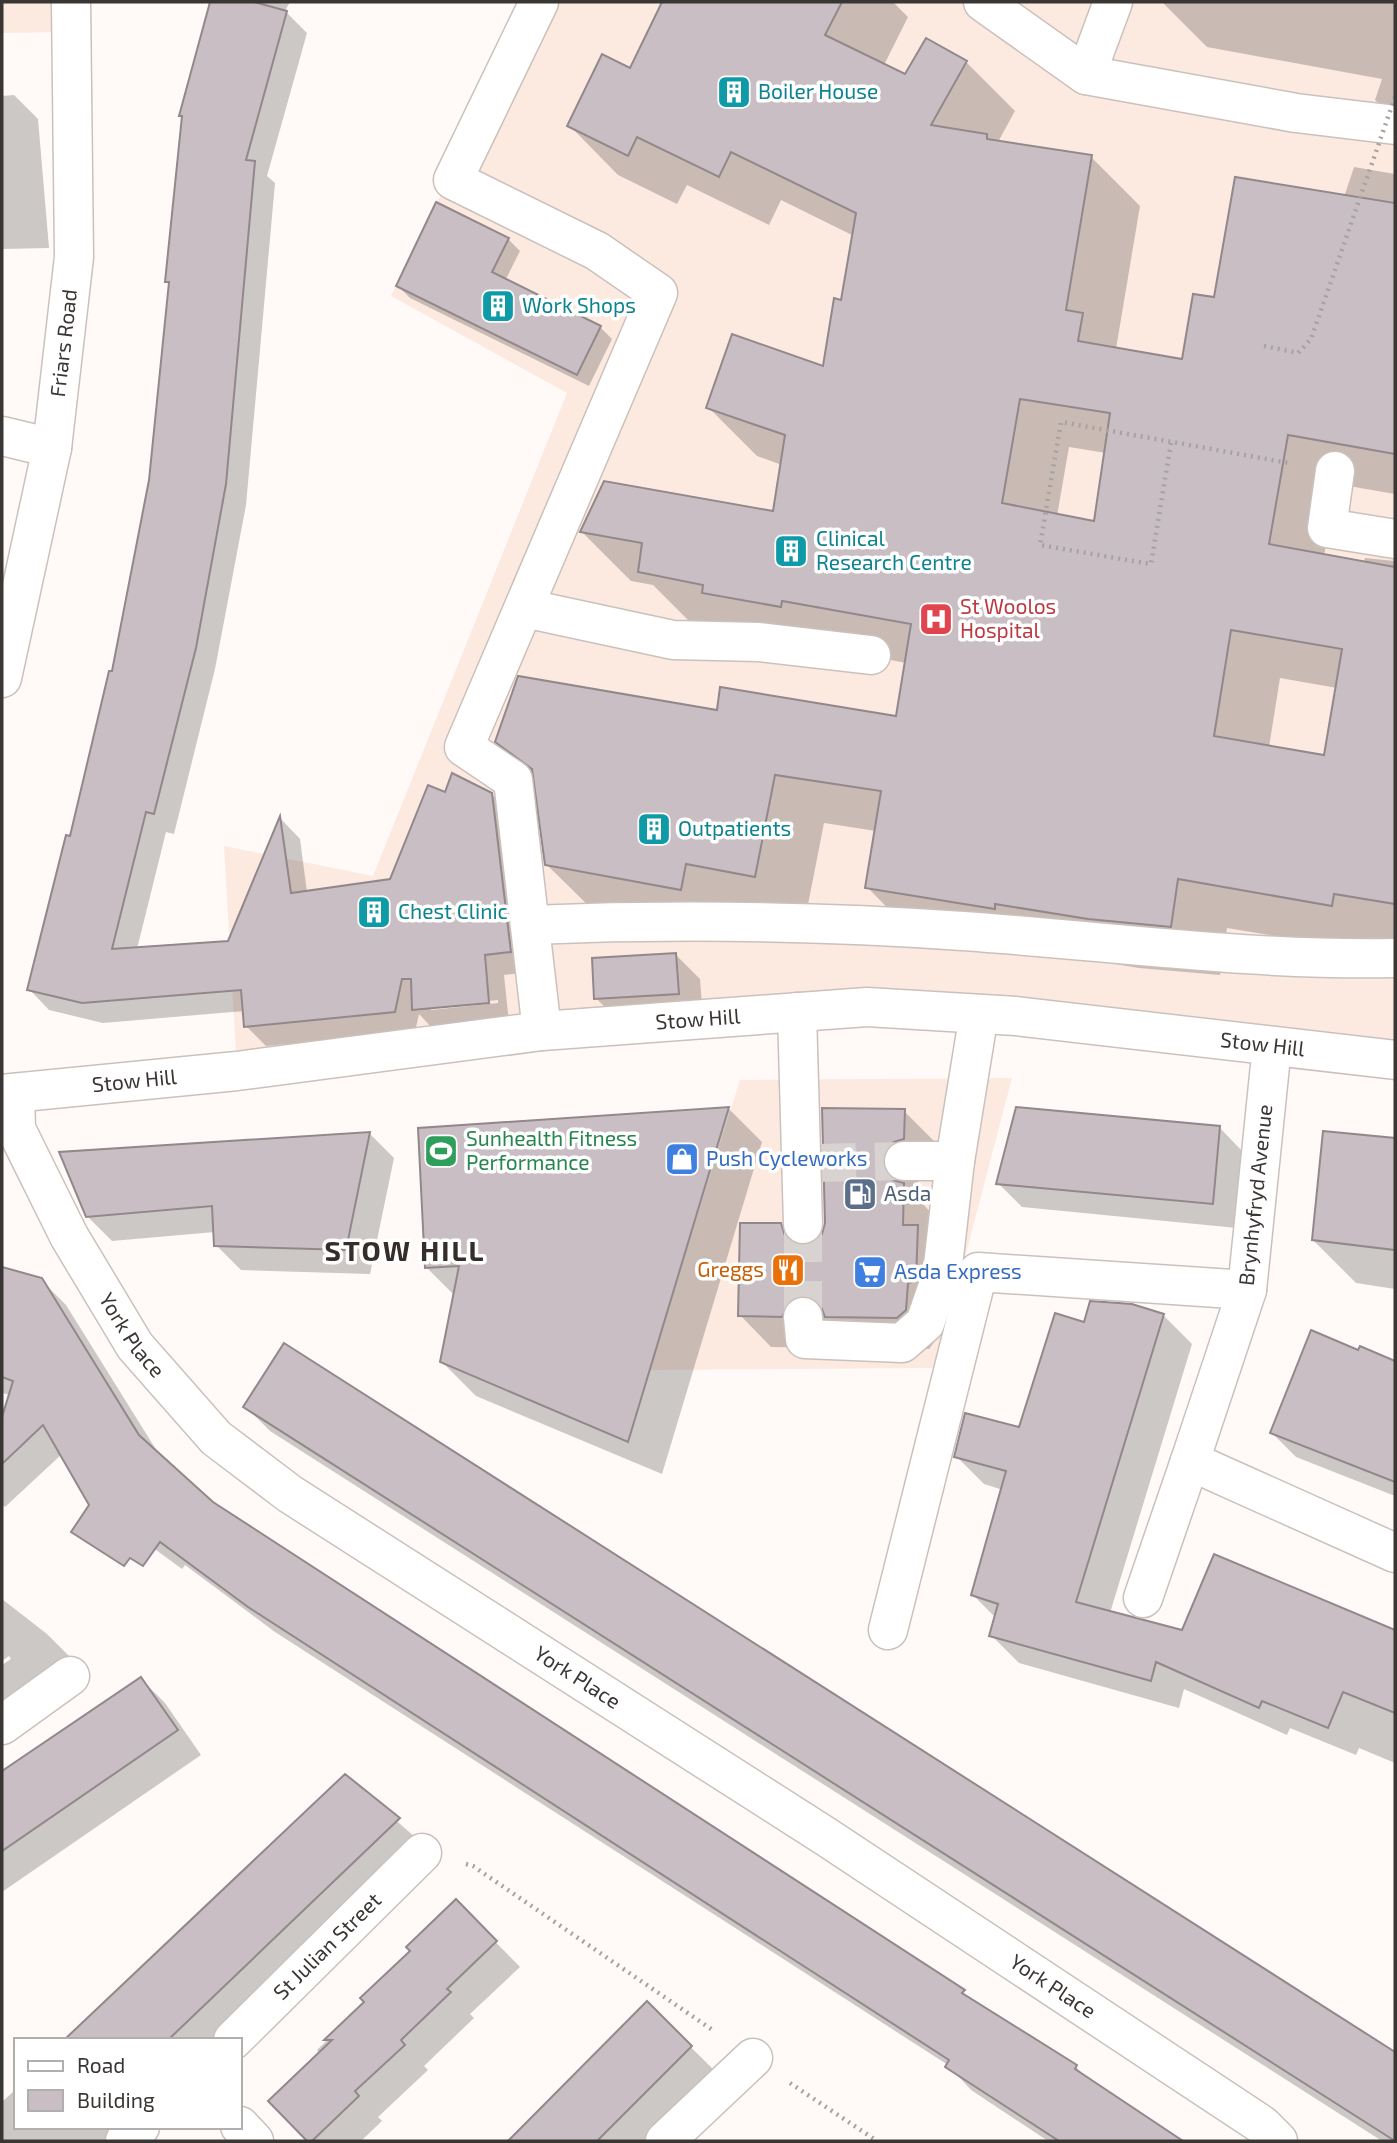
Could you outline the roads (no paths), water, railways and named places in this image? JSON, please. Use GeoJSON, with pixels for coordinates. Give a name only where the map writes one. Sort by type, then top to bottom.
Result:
{"type":"FeatureCollection","features":[{"type":"Feature","properties":{"kind":"street","name":"Friars Road"},"geometry":{"type":"LineString","coordinates":[[2,678],[52,448],[74,257],[71,2]]}},
{"type":"Feature","properties":{"kind":"street"},"geometry":{"type":"LineString","coordinates":[[539,2],[453,180],[597,251],[658,293],[464,747],[513,780],[542,1031]]}},
{"type":"Feature","properties":{"kind":"street"},"geometry":{"type":"LineString","coordinates":[[983,2],[1086,75],[1296,113],[1395,125]]}},
{"type":"Feature","properties":{"kind":"street"},"geometry":{"type":"LineString","coordinates":[[1086,75],[1113,2]]}},
{"type":"Feature","properties":{"kind":"street"},"geometry":{"type":"LineString","coordinates":[[2,436],[52,448]]}},
{"type":"Feature","properties":{"kind":"street"},"geometry":{"type":"LineString","coordinates":[[1335,471],[1327,528],[1395,539]]}},
{"type":"Feature","properties":{"kind":"street"},"geometry":{"type":"LineString","coordinates":[[524,608],[673,640],[759,642],[871,656]]}},
{"type":"Feature","properties":{"kind":"street"},"geometry":{"type":"LineString","coordinates":[[530,925],[620,921],[793,922],[961,931],[1264,955],[1395,958]]}},
{"type":"Feature","properties":{"kind":"street","name":"Stow Hill"},"geometry":{"type":"LineString","coordinates":[[8,1093],[237,1072],[542,1031],[867,1007],[979,1014],[1395,1060]]}},
{"type":"Feature","properties":{"kind":"street"},"geometry":{"type":"LineString","coordinates":[[797,1012],[809,1163],[803,1224]]}},
{"type":"Feature","properties":{"kind":"street"},"geometry":{"type":"LineString","coordinates":[[803,1317],[804,1339],[902,1343],[925,1323],[942,1274],[979,1014]]}},
{"type":"Feature","properties":{"kind":"street","name":"Brynhyfryd Avenue"},"geometry":{"type":"LineString","coordinates":[[1143,1598],[1247,1290],[1272,1046]]}},
{"type":"Feature","properties":{"kind":"street","name":"York Place"},"geometry":{"type":"LineString","coordinates":[[8,1093],[16,1129],[69,1236],[135,1346],[215,1438],[290,1494],[825,1836],[1262,2126],[1278,2141]]}},
{"type":"Feature","properties":{"kind":"street"},"geometry":{"type":"LineString","coordinates":[[904,1161],[956,1161]]}},
{"type":"Feature","properties":{"kind":"street"},"geometry":{"type":"LineString","coordinates":[[888,1630],[978,1272],[1247,1290]]}},
{"type":"Feature","properties":{"kind":"street"},"geometry":{"type":"LineString","coordinates":[[1190,1461],[1395,1553]]}},
{"type":"Feature","properties":{"kind":"street"},"geometry":{"type":"LineString","coordinates":[[2,1726],[71,1676]]}},
{"type":"Feature","properties":{"kind":"street","name":"St Julian Street"},"geometry":{"type":"LineString","coordinates":[[235,2038],[422,1853]]}},
{"type":"Feature","properties":{"kind":"street"},"geometry":{"type":"LineString","coordinates":[[665,2141],[753,2058]]}},
{"type":"Feature","properties":{"kind":"street"},"geometry":{"type":"LineString","coordinates":[[242,2128],[254,2141]]}},
{"type":"Feature","properties":{"kind":"street"},"geometry":{"type":"LineString","coordinates":[[125,2141],[138,2129]]}},
{"type":"Feature","properties":{"kind":"tunnel"},"geometry":{"type":"LineString","coordinates":[[818,1163],[904,1161]]}},
{"type":"Feature","properties":{"kind":"tunnel"},"geometry":{"type":"LineString","coordinates":[[803,1224],[803,1317]]}},
{"type":"Feature","properties":{"kind":"place","name":"Boiler House"},"geometry":{"type":"Point","coordinates":[734,92]}},
{"type":"Feature","properties":{"kind":"place","name":"Work Shops"},"geometry":{"type":"Point","coordinates":[498,306]}},
{"type":"Feature","properties":{"kind":"place","name":"Clinical Research Centre"},"geometry":{"type":"Point","coordinates":[791,551]}},
{"type":"Feature","properties":{"kind":"place","name":"St Woolos Hospital"},"geometry":{"type":"Point","coordinates":[936,619]}},
{"type":"Feature","properties":{"kind":"place","name":"Outpatients"},"geometry":{"type":"Point","coordinates":[654,829]}},
{"type":"Feature","properties":{"kind":"place","name":"Chest Clinic"},"geometry":{"type":"Point","coordinates":[374,912]}},
{"type":"Feature","properties":{"kind":"place","name":"Sunhealth Fitness Performance"},"geometry":{"type":"Point","coordinates":[441,1151]}},
{"type":"Feature","properties":{"kind":"place","name":"Push Cycleworks"},"geometry":{"type":"Point","coordinates":[682,1159]}},
{"type":"Feature","properties":{"kind":"place","name":"Asda"},"geometry":{"type":"Point","coordinates":[860,1194]}},
{"type":"Feature","properties":{"kind":"place","name":"Greggs"},"geometry":{"type":"Point","coordinates":[788,1270]}},
{"type":"Feature","properties":{"kind":"place","name":"Asda Express"},"geometry":{"type":"Point","coordinates":[870,1272]}},
{"type":"Feature","properties":{"kind":"district","name":"STOW HILL"},"geometry":{"type":"Point","coordinates":[405,1251]}}]}
